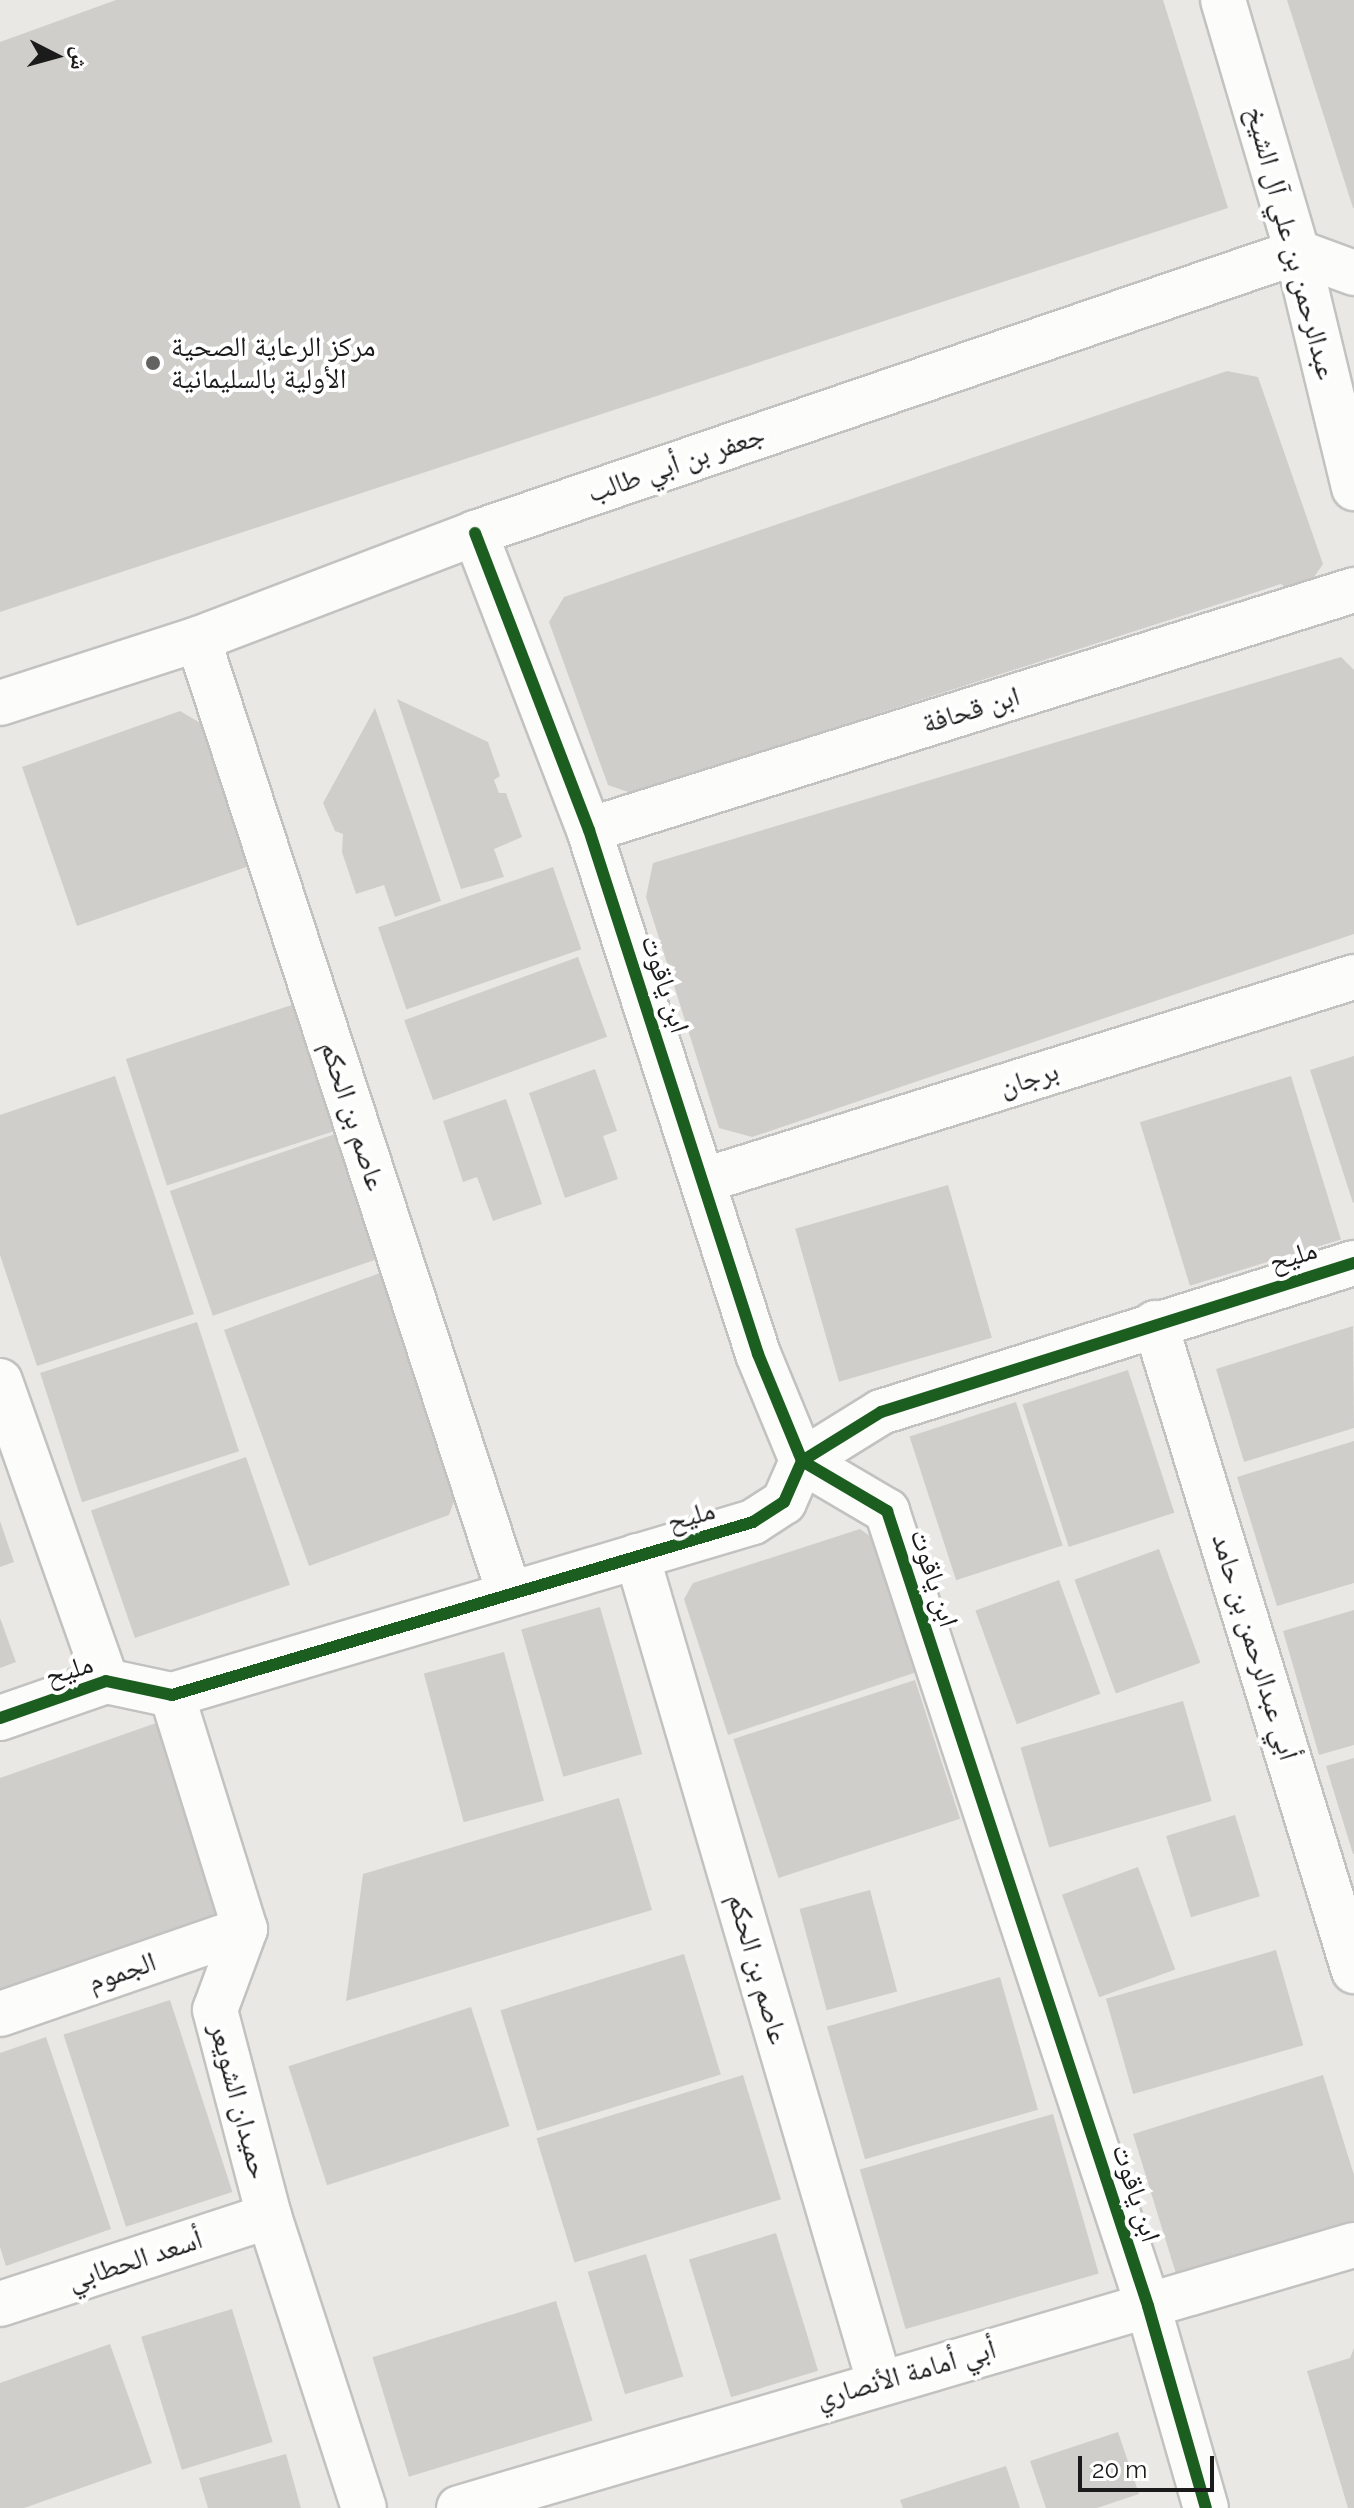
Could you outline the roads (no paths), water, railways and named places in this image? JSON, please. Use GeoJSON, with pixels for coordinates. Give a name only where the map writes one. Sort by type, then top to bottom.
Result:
{"type":"FeatureCollection","features":[{"type":"Feature","properties":{"kind":"street","name":"عبدالرحمن بن علي آل الشيخ"},"geometry":{"type":"LineString","coordinates":[[1223,0],[1297,252],[1354,488]]}},
{"type":"Feature","properties":{"kind":"street"},"geometry":{"type":"LineString","coordinates":[[1297,252],[1354,273]]}},
{"type":"Feature","properties":{"kind":"street","name":"جعفر بن أبي طالب"},"geometry":{"type":"LineString","coordinates":[[0,703],[198,639],[475,533],[1297,252]]}},
{"type":"Feature","properties":{"kind":"street","name":"ابن ياقوت"},"geometry":{"type":"LineString","coordinates":[[475,533],[589,830],[705,1180],[758,1354],[802,1461],[887,1511],[1148,2306],[1206,2508]]}},
{"type":"Feature","properties":{"kind":"street","name":"ابن قحافة"},"geometry":{"type":"LineString","coordinates":[[589,830],[1354,590]]}},
{"type":"Feature","properties":{"kind":"street","name":"عاصم بن الحكم"},"geometry":{"type":"LineString","coordinates":[[198,639],[509,1593]]}},
{"type":"Feature","properties":{"kind":"street","name":"برجان"},"geometry":{"type":"LineString","coordinates":[[705,1180],[1354,977]]}},
{"type":"Feature","properties":{"kind":"street","name":"مليح"},"geometry":{"type":"LineString","coordinates":[[0,1718],[106,1681],[172,1695],[753,1522],[784,1502],[802,1461],[881,1412],[1155,1323],[1354,1263]]}},
{"type":"Feature","properties":{"kind":"street","name":"أبي عبدالرحمن بن حامد"},"geometry":{"type":"LineString","coordinates":[[1155,1323],[1354,1971]]}},
{"type":"Feature","properties":{"kind":"street"},"geometry":{"type":"LineString","coordinates":[[0,1381],[106,1681]]}},
{"type":"Feature","properties":{"kind":"street","name":"عاصم بن الحكم"},"geometry":{"type":"LineString","coordinates":[[637,1556],[879,2381]]}},
{"type":"Feature","properties":{"kind":"street"},"geometry":{"type":"LineString","coordinates":[[172,1695],[245,1929]]}},
{"type":"Feature","properties":{"kind":"street","name":"الجموم"},"geometry":{"type":"LineString","coordinates":[[0,2014],[245,1929]]}},
{"type":"Feature","properties":{"kind":"street","name":"حميدان الشويعر"},"geometry":{"type":"LineString","coordinates":[[245,1929],[215,2010],[269,2216],[364,2508]]}},
{"type":"Feature","properties":{"kind":"street","name":"أسعد الحطابي"},"geometry":{"type":"LineString","coordinates":[[0,2304],[269,2216]]}},
{"type":"Feature","properties":{"kind":"street","name":"أبي أمامة الأنصاري"},"geometry":{"type":"LineString","coordinates":[[459,2508],[879,2381],[1354,2245]]}},
{"type":"Feature","properties":{"kind":"place","name":"مركز الرعاية الصحية الأولية بالسليمانية"},"geometry":{"type":"Point","coordinates":[153,363]}}]}
